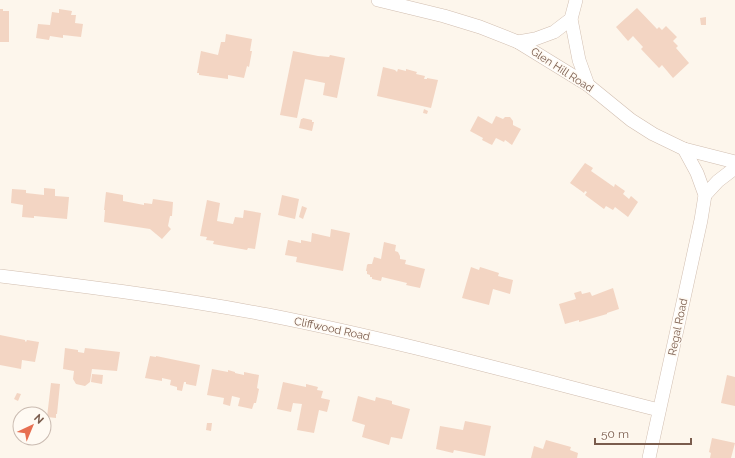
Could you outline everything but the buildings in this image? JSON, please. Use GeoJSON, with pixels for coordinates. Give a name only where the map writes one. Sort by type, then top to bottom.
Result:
{"type":"FeatureCollection","features":[{"type":"Feature","properties":{"kind":"street","name":"Glen Hill Road"},"geometry":{"type":"LineString","coordinates":[[378,0],[444,16],[480,27],[518,42],[588,85],[631,120],[653,134],[684,149],[735,162]]}},
{"type":"Feature","properties":{"kind":"street"},"geometry":{"type":"LineString","coordinates":[[576,0],[571,19],[579,60],[588,85]]}},
{"type":"Feature","properties":{"kind":"street"},"geometry":{"type":"LineString","coordinates":[[518,42],[535,39],[554,32],[571,19]]}},
{"type":"Feature","properties":{"kind":"street","name":"Regal Road"},"geometry":{"type":"LineString","coordinates":[[649,458],[701,220],[705,195],[697,173],[684,149]]}},
{"type":"Feature","properties":{"kind":"street"},"geometry":{"type":"LineString","coordinates":[[705,195],[718,181],[735,168]]}},
{"type":"Feature","properties":{"kind":"street","name":"Cliffwood Road"},"geometry":{"type":"LineString","coordinates":[[0,276],[100,288],[268,315],[442,355],[659,410]]}}]}
